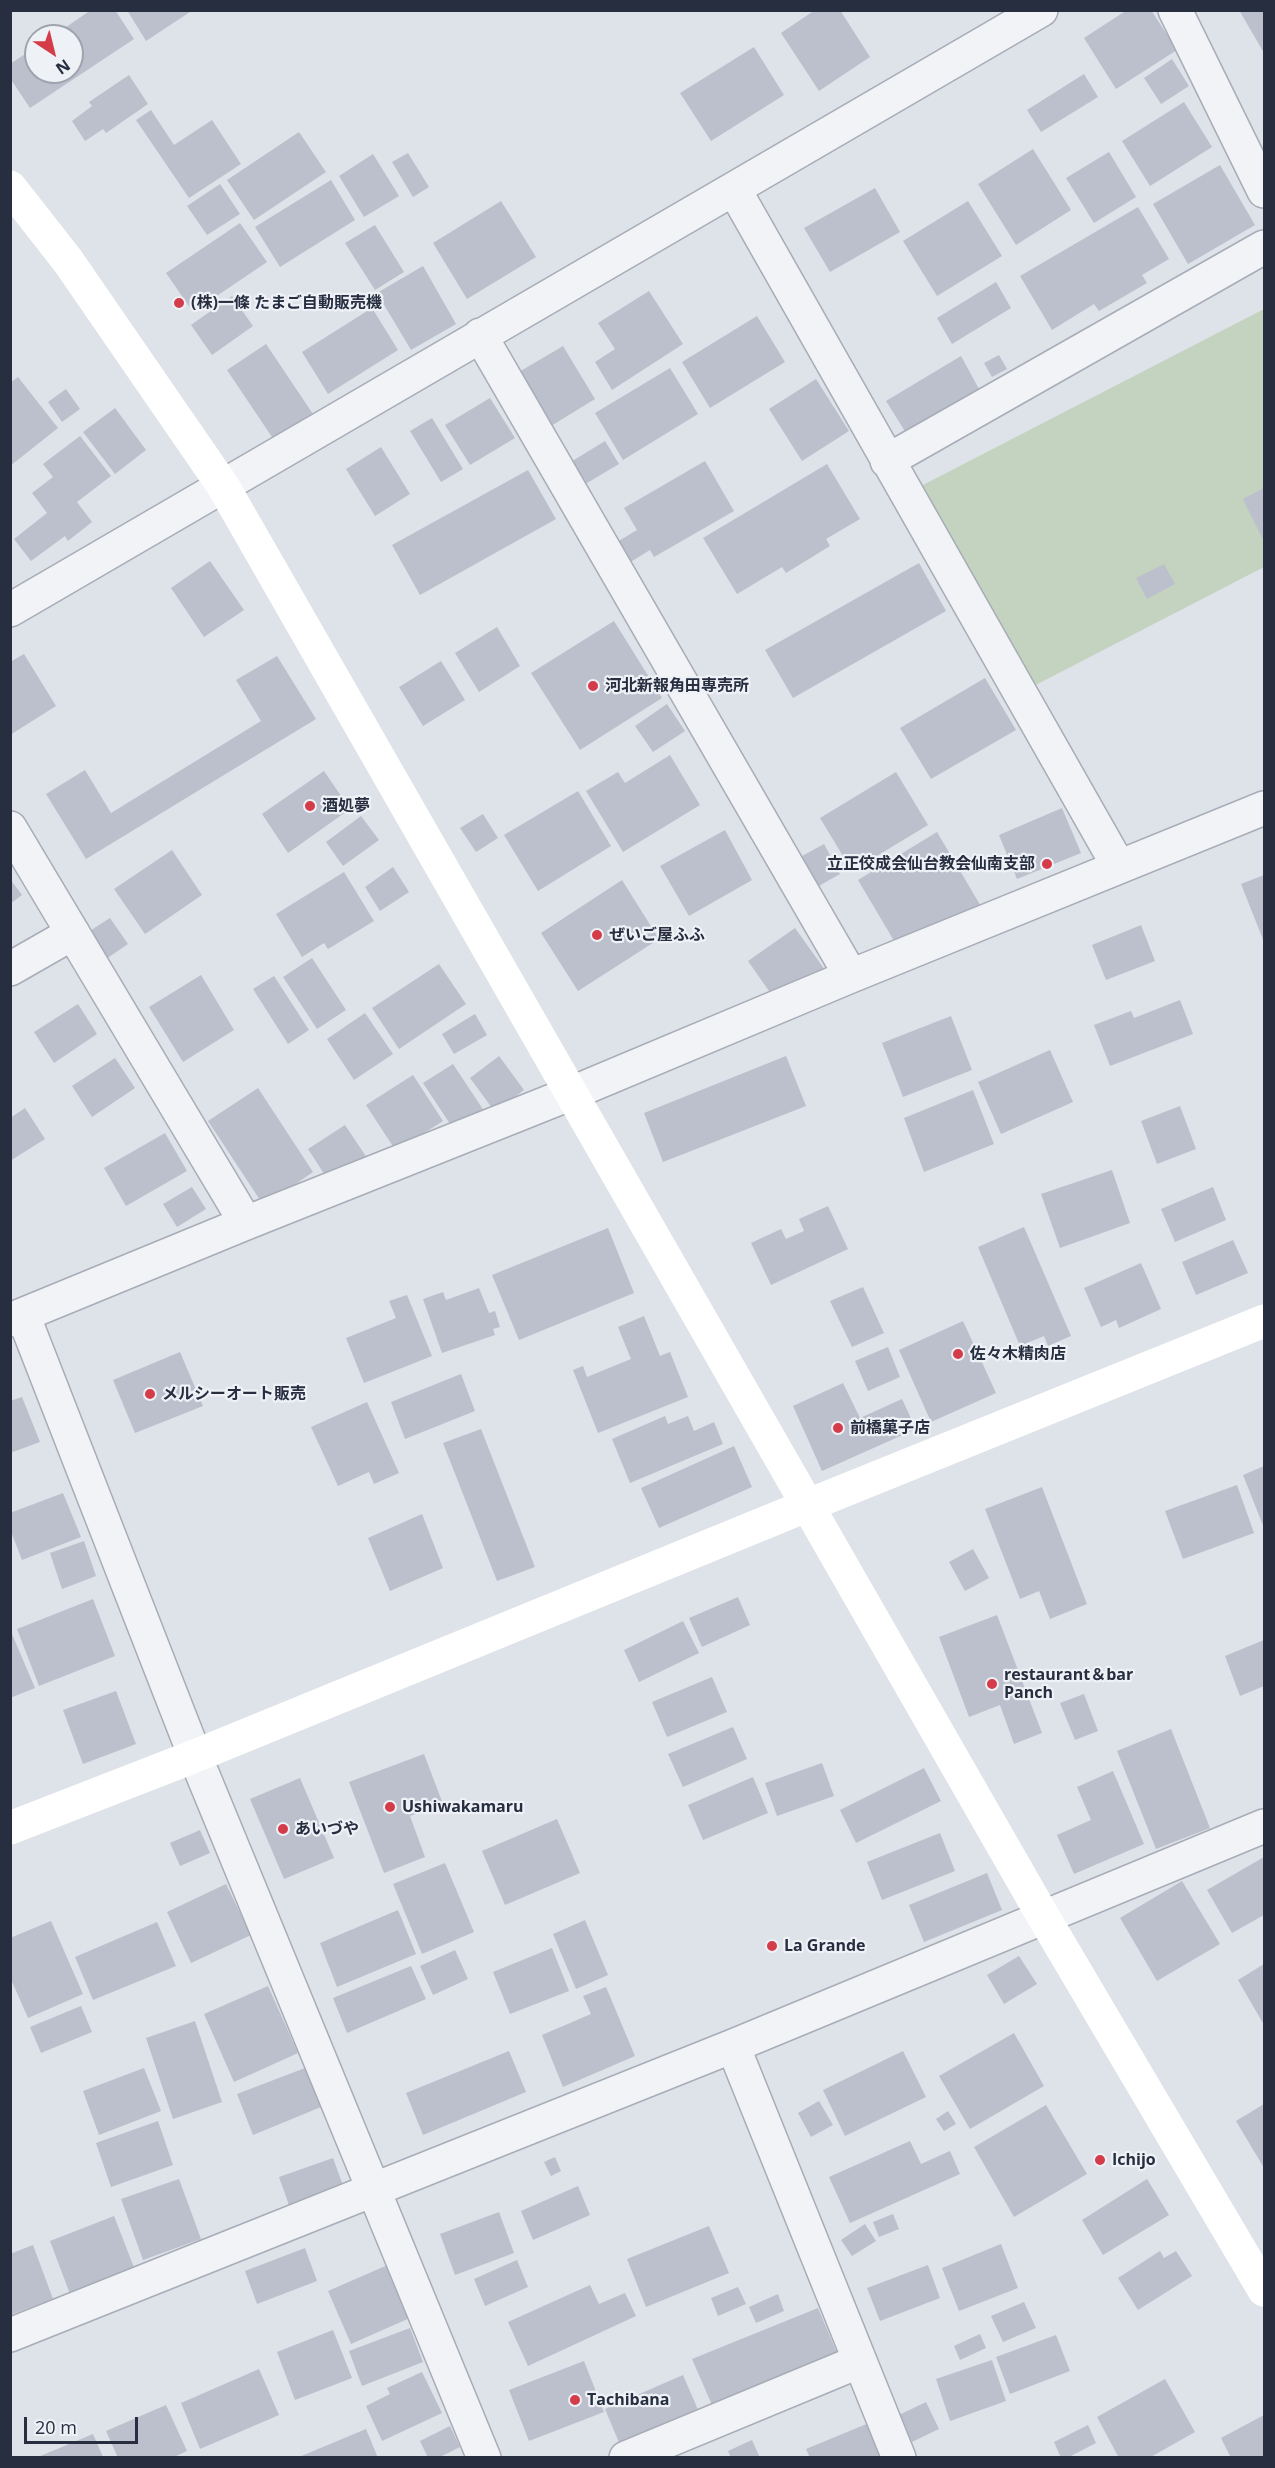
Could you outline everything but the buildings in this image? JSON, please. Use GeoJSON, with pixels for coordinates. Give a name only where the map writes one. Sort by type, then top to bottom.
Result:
{"type":"FeatureCollection","features":[{"type":"Feature","properties":{"kind":"street"},"geometry":{"type":"LineString","coordinates":[[10,610],[1041,10]]}},
{"type":"Feature","properties":{"kind":"street"},"geometry":{"type":"LineString","coordinates":[[1175,10],[1264,191]]}},
{"type":"Feature","properties":{"kind":"street"},"geometry":{"type":"LineString","coordinates":[[10,187],[68,261],[224,486],[806,1506],[1043,1916],[1264,2290]]}},
{"type":"Feature","properties":{"kind":"street"},"geometry":{"type":"LineString","coordinates":[[734,189],[1119,867]]}},
{"type":"Feature","properties":{"kind":"street"},"geometry":{"type":"LineString","coordinates":[[887,461],[1264,247]]}},
{"type":"Feature","properties":{"kind":"street"},"geometry":{"type":"LineString","coordinates":[[480,335],[851,976]]}},
{"type":"Feature","properties":{"kind":"street"},"geometry":{"type":"LineString","coordinates":[[483,2457],[17,1317],[572,1093],[851,976],[1264,808]]}},
{"type":"Feature","properties":{"kind":"street"},"geometry":{"type":"LineString","coordinates":[[10,828],[246,1223]]}},
{"type":"Feature","properties":{"kind":"street"},"geometry":{"type":"LineString","coordinates":[[10,969],[73,933]]}},
{"type":"Feature","properties":{"kind":"street"},"geometry":{"type":"LineString","coordinates":[[10,1828],[195,1756],[806,1506],[1262,1327]]}},
{"type":"Feature","properties":{"kind":"street"},"geometry":{"type":"LineString","coordinates":[[10,2335],[733,2046],[1264,1826]]}},
{"type":"Feature","properties":{"kind":"street"},"geometry":{"type":"LineString","coordinates":[[733,2046],[899,2457]]}},
{"type":"Feature","properties":{"kind":"street"},"geometry":{"type":"LineString","coordinates":[[626,2457],[860,2361]]}},
{"type":"Feature","properties":{"kind":"green space"},"geometry":{"type":"Polygon","coordinates":[[[1264,309],[1264,567],[1026,690],[921,486],[1264,309]]]}},
{"type":"Feature","properties":{"kind":"place","name":"(株)一條 たまご自動販売機"},"geometry":{"type":"Point","coordinates":[179,303]}},
{"type":"Feature","properties":{"kind":"place","name":"河北新報角田専売所"},"geometry":{"type":"Point","coordinates":[593,686]}},
{"type":"Feature","properties":{"kind":"place","name":"酒処夢"},"geometry":{"type":"Point","coordinates":[310,806]}},
{"type":"Feature","properties":{"kind":"place","name":"立正佼成会仙台教会仙南支部"},"geometry":{"type":"Point","coordinates":[1047,864]}},
{"type":"Feature","properties":{"kind":"place","name":"ぜいご屋ふふ"},"geometry":{"type":"Point","coordinates":[597,935]}},
{"type":"Feature","properties":{"kind":"place","name":"佐々木精肉店"},"geometry":{"type":"Point","coordinates":[958,1354]}},
{"type":"Feature","properties":{"kind":"place","name":"メルシーオート販売"},"geometry":{"type":"Point","coordinates":[150,1394]}},
{"type":"Feature","properties":{"kind":"place","name":"前橋菓子店"},"geometry":{"type":"Point","coordinates":[838,1428]}},
{"type":"Feature","properties":{"kind":"place","name":"restaurant＆bar Panch"},"geometry":{"type":"Point","coordinates":[992,1684]}},
{"type":"Feature","properties":{"kind":"place","name":"Ushiwakamaru"},"geometry":{"type":"Point","coordinates":[390,1807]}},
{"type":"Feature","properties":{"kind":"place","name":"あいづや"},"geometry":{"type":"Point","coordinates":[283,1829]}},
{"type":"Feature","properties":{"kind":"place","name":"La Grande"},"geometry":{"type":"Point","coordinates":[772,1946]}},
{"type":"Feature","properties":{"kind":"place","name":"Ichijo"},"geometry":{"type":"Point","coordinates":[1100,2160]}},
{"type":"Feature","properties":{"kind":"place","name":"Tachibana"},"geometry":{"type":"Point","coordinates":[575,2400]}}]}
